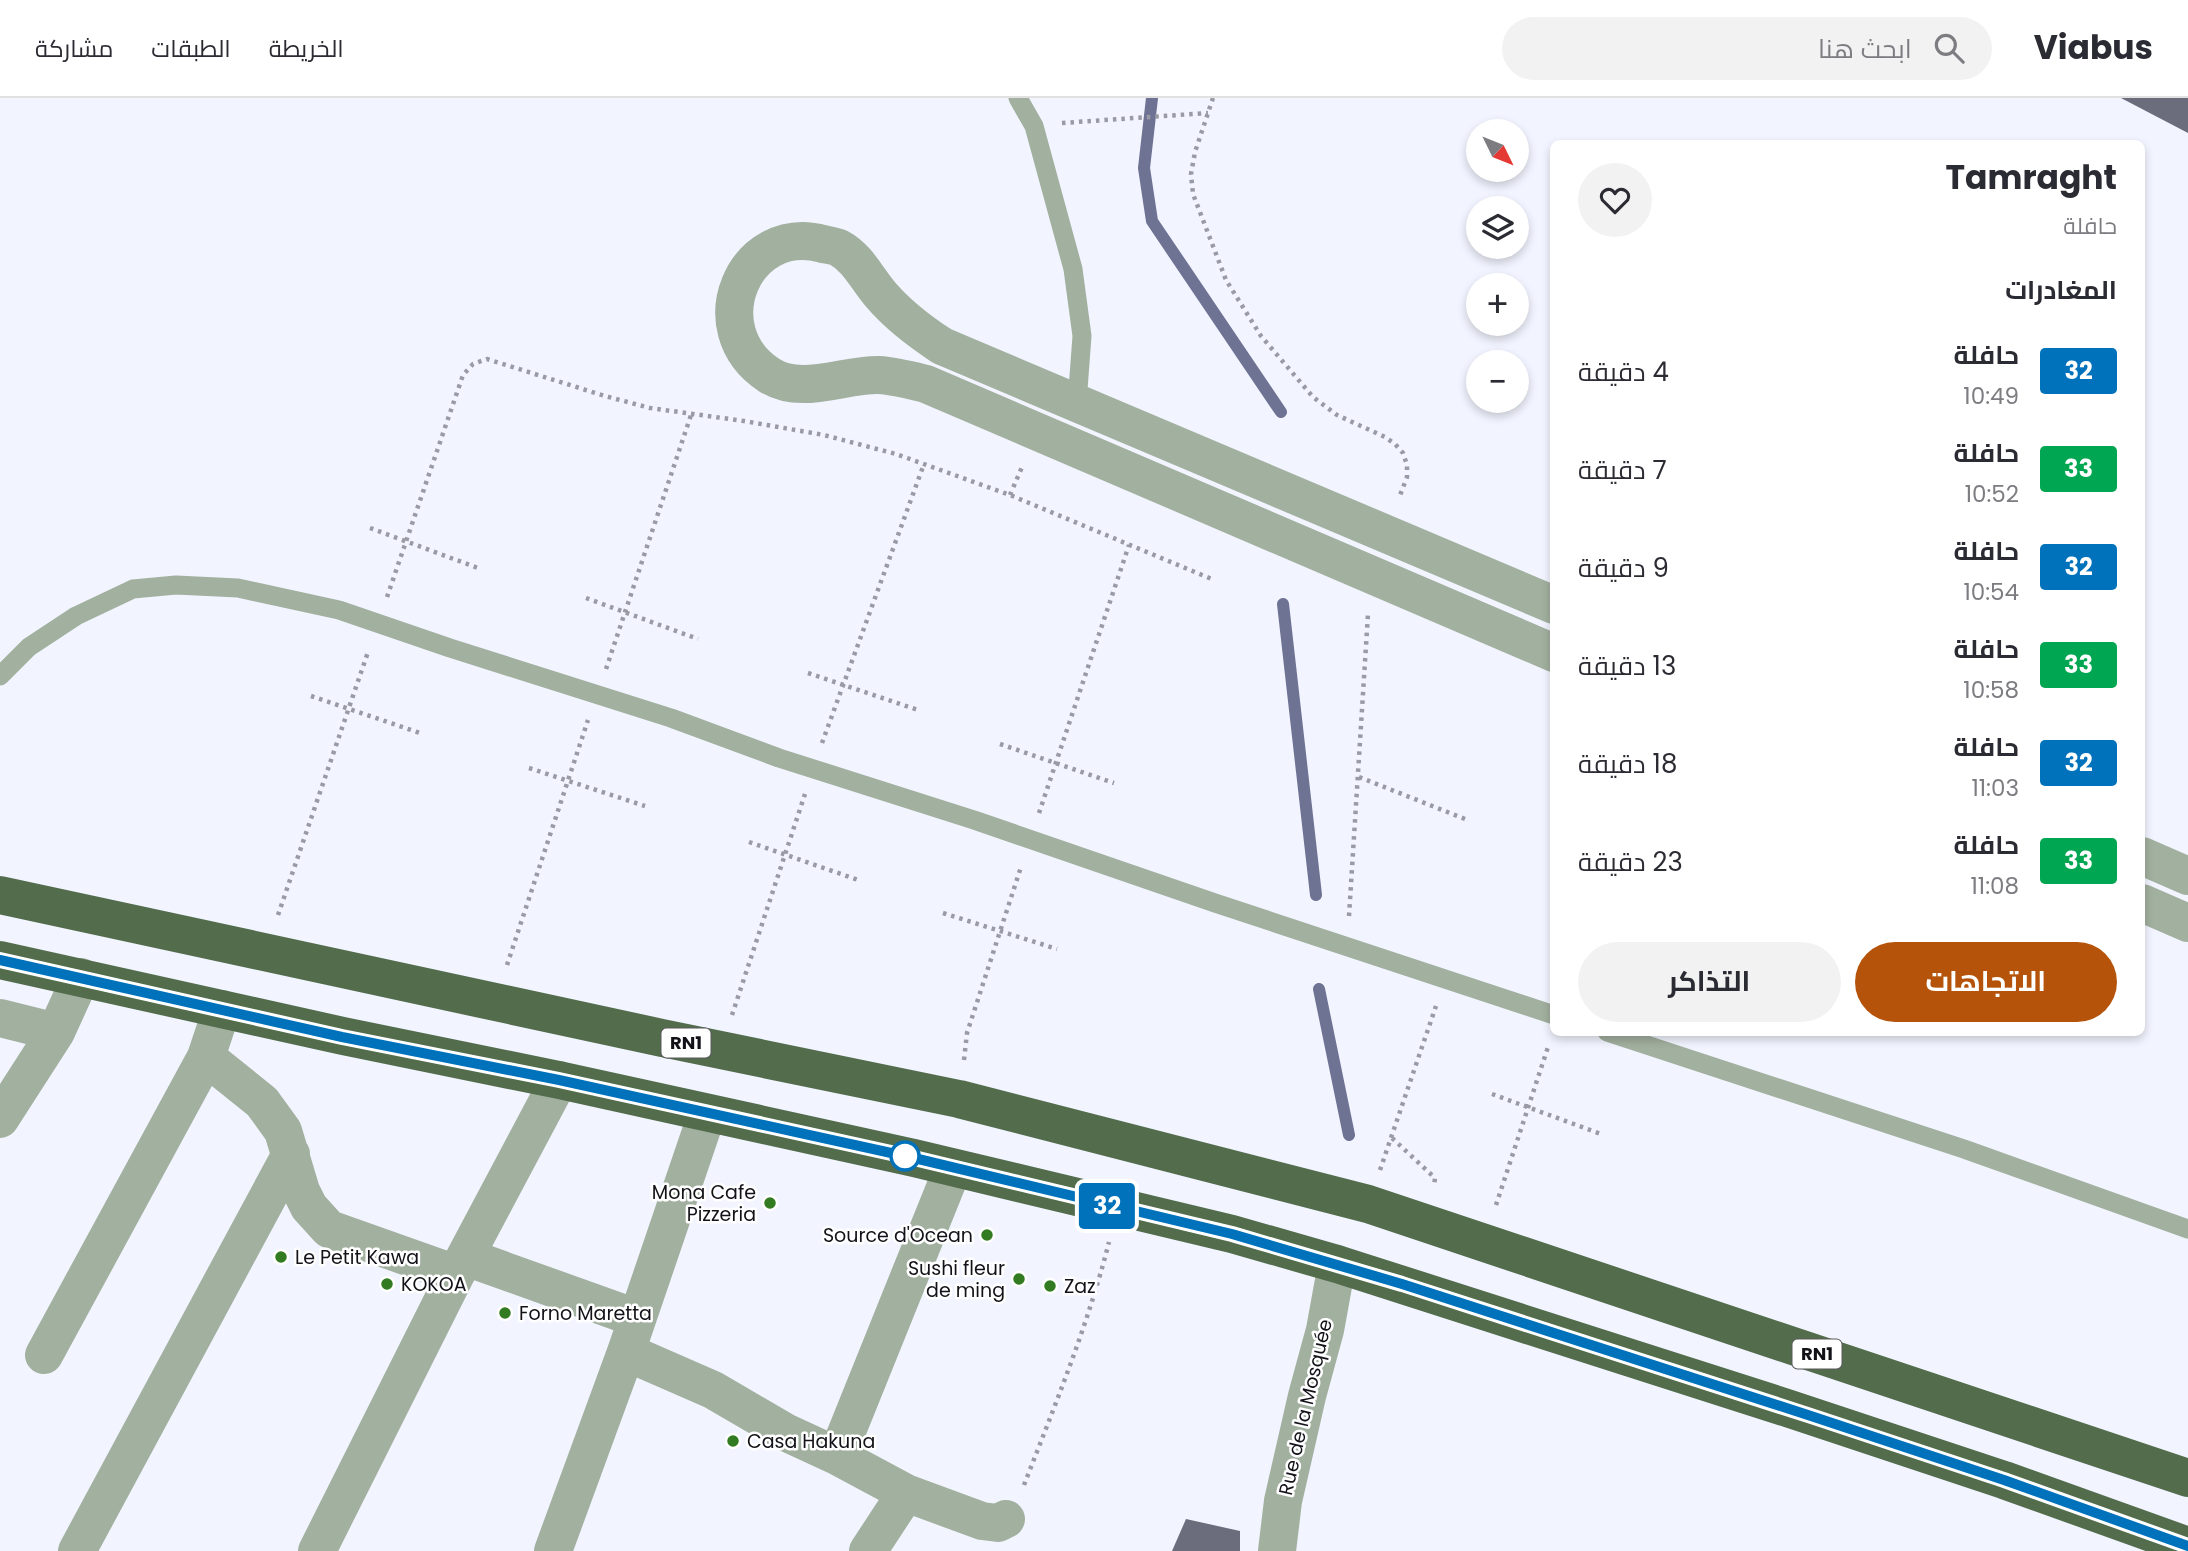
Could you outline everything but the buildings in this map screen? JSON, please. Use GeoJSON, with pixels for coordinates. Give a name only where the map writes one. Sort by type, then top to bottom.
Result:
{"type":"FeatureCollection","features":[{"type":"Feature","properties":{"kind":"highway","name":"RN1"},"geometry":{"type":"LineString","coordinates":[[0,895],[958,1099],[1368,1204],[2188,1478]]}},
{"type":"Feature","properties":{"kind":"highway"},"geometry":{"type":"LineString","coordinates":[[0,960],[342,1037],[559,1080],[953,1168],[1117,1209],[1232,1234],[1336,1264],[2004,1480],[2188,1546]]}},
{"type":"Feature","properties":{"kind":"street"},"geometry":{"type":"LineString","coordinates":[[1550,603],[942,346],[897,313],[878,292],[863,269],[839,248],[807,239],[775,246],[748,267],[734,297],[735,328],[747,356],[771,377],[801,385],[879,375],[926,384],[1550,651]]}},
{"type":"Feature","properties":{"kind":"street"},"geometry":{"type":"LineString","coordinates":[[2145,857],[2188,876]]}},
{"type":"Feature","properties":{"kind":"street"},"geometry":{"type":"LineString","coordinates":[[2145,904],[2188,923]]}},
{"type":"Feature","properties":{"kind":"street"},"geometry":{"type":"LineString","coordinates":[[0,1119],[56,1032],[81,978]]}},
{"type":"Feature","properties":{"kind":"street"},"geometry":{"type":"LineString","coordinates":[[44,1355],[206,1057],[222,1009]]}},
{"type":"Feature","properties":{"kind":"street"},"geometry":{"type":"LineString","coordinates":[[0,1018],[56,1032]]}},
{"type":"Feature","properties":{"kind":"street"},"geometry":{"type":"LineString","coordinates":[[206,1057],[262,1102],[283,1130],[301,1191],[309,1207],[329,1229],[461,1265],[631,1335],[713,1390],[785,1432],[906,1493],[982,1521],[998,1523],[1006,1519]]}},
{"type":"Feature","properties":{"kind":"street"},"geometry":{"type":"LineString","coordinates":[[317,1551],[461,1265],[559,1080]]}},
{"type":"Feature","properties":{"kind":"street"},"geometry":{"type":"LineString","coordinates":[[553,1551],[707,1114]]}},
{"type":"Feature","properties":{"kind":"street"},"geometry":{"type":"LineString","coordinates":[[77,1551],[291,1154]]}},
{"type":"Feature","properties":{"kind":"street"},"geometry":{"type":"LineString","coordinates":[[837,1456],[953,1168]]}},
{"type":"Feature","properties":{"kind":"street","name":"Rue de la Mosquée"},"geometry":{"type":"LineString","coordinates":[[1277,1551],[1283,1501],[1325,1330],[1336,1264]]}},
{"type":"Feature","properties":{"kind":"street"},"geometry":{"type":"LineString","coordinates":[[868,1551],[906,1493]]}},
{"type":"Feature","properties":{"kind":"lane"},"geometry":{"type":"LineString","coordinates":[[1018,98],[1034,126],[1073,269],[1082,336],[1077,403]]}},
{"type":"Feature","properties":{"kind":"lane"},"geometry":{"type":"LineString","coordinates":[[0,676],[29,647],[57,628],[133,589],[176,585],[238,588],[339,610],[671,718],[779,758],[974,820],[1550,1014]]}},
{"type":"Feature","properties":{"kind":"lane"},"geometry":{"type":"LineString","coordinates":[[1619,1036],[1964,1149],[2188,1229]]}},
{"type":"Feature","properties":{"kind":"path"},"geometry":{"type":"LineString","coordinates":[[1034,126],[1208,113]]}},
{"type":"Feature","properties":{"kind":"path"},"geometry":{"type":"LineString","coordinates":[[265,953],[463,375],[473,363],[487,359],[650,408],[824,435],[896,454],[1010,495],[1214,580]]}},
{"type":"Feature","properties":{"kind":"path"},"geometry":{"type":"LineString","coordinates":[[370,528],[478,568]]}},
{"type":"Feature","properties":{"kind":"path"},"geometry":{"type":"LineString","coordinates":[[586,598],[698,639]]}},
{"type":"Feature","properties":{"kind":"path"},"geometry":{"type":"LineString","coordinates":[[808,673],[918,710]]}},
{"type":"Feature","properties":{"kind":"path"},"geometry":{"type":"LineString","coordinates":[[311,696],[420,733]]}},
{"type":"Feature","properties":{"kind":"path"},"geometry":{"type":"LineString","coordinates":[[1000,744],[1114,783]]}},
{"type":"Feature","properties":{"kind":"path"},"geometry":{"type":"LineString","coordinates":[[529,768],[645,806]]}},
{"type":"Feature","properties":{"kind":"path"},"geometry":{"type":"LineString","coordinates":[[1359,776],[1465,819]]}},
{"type":"Feature","properties":{"kind":"path"},"geometry":{"type":"LineString","coordinates":[[749,842],[861,881]]}},
{"type":"Feature","properties":{"kind":"path"},"geometry":{"type":"LineString","coordinates":[[943,913],[1057,950]]}},
{"type":"Feature","properties":{"kind":"path"},"geometry":{"type":"LineString","coordinates":[[1368,1204],[1445,979]]}},
{"type":"Feature","properties":{"kind":"path"},"geometry":{"type":"LineString","coordinates":[[1495,1208],[1550,1043]]}},
{"type":"Feature","properties":{"kind":"path"},"geometry":{"type":"LineString","coordinates":[[1492,1094],[1601,1134]]}},
{"type":"Feature","properties":{"kind":"path"},"geometry":{"type":"LineString","coordinates":[[1392,1138],[1435,1178],[1433,1189]]}},
{"type":"Feature","properties":{"kind":"path"},"geometry":{"type":"LineString","coordinates":[[1006,1519],[1018,1502],[1062,1387],[1102,1272],[1117,1209]]}},
{"type":"Feature","properties":{"kind":"waterway"},"geometry":{"type":"LineString","coordinates":[[1152,98],[1144,168],[1152,221],[1281,412]]}},
{"type":"Feature","properties":{"kind":"waterway"},"geometry":{"type":"LineString","coordinates":[[1283,604],[1316,895]]}},
{"type":"Feature","properties":{"kind":"waterway"},"geometry":{"type":"LineString","coordinates":[[1319,989],[1349,1135]]}},
{"type":"Feature","properties":{"kind":"bus line","name":"32"},"geometry":{"type":"LineString","coordinates":[[0,960],[342,1037],[559,1080],[914,1158],[1117,1209],[1232,1234],[1402,1284],[1811,1416],[2004,1480],[2188,1546]]}},
{"type":"Feature","properties":{"kind":"place","name":"Mona Cafe Pizzeria"},"geometry":{"type":"Point","coordinates":[770,1203]}},
{"type":"Feature","properties":{"kind":"place","name":"Source d'Ocean"},"geometry":{"type":"Point","coordinates":[987,1235]}},
{"type":"Feature","properties":{"kind":"place","name":"Le Petit Kawa"},"geometry":{"type":"Point","coordinates":[281,1257]}},
{"type":"Feature","properties":{"kind":"place","name":"Sushi fleur de ming"},"geometry":{"type":"Point","coordinates":[1019,1279]}},
{"type":"Feature","properties":{"kind":"place","name":"KOKOA"},"geometry":{"type":"Point","coordinates":[387,1284]}},
{"type":"Feature","properties":{"kind":"place","name":"Zaz"},"geometry":{"type":"Point","coordinates":[1050,1286]}},
{"type":"Feature","properties":{"kind":"place","name":"Forno Maretta"},"geometry":{"type":"Point","coordinates":[505,1313]}},
{"type":"Feature","properties":{"kind":"place","name":"Casa Hakuna"},"geometry":{"type":"Point","coordinates":[733,1441]}}]}
